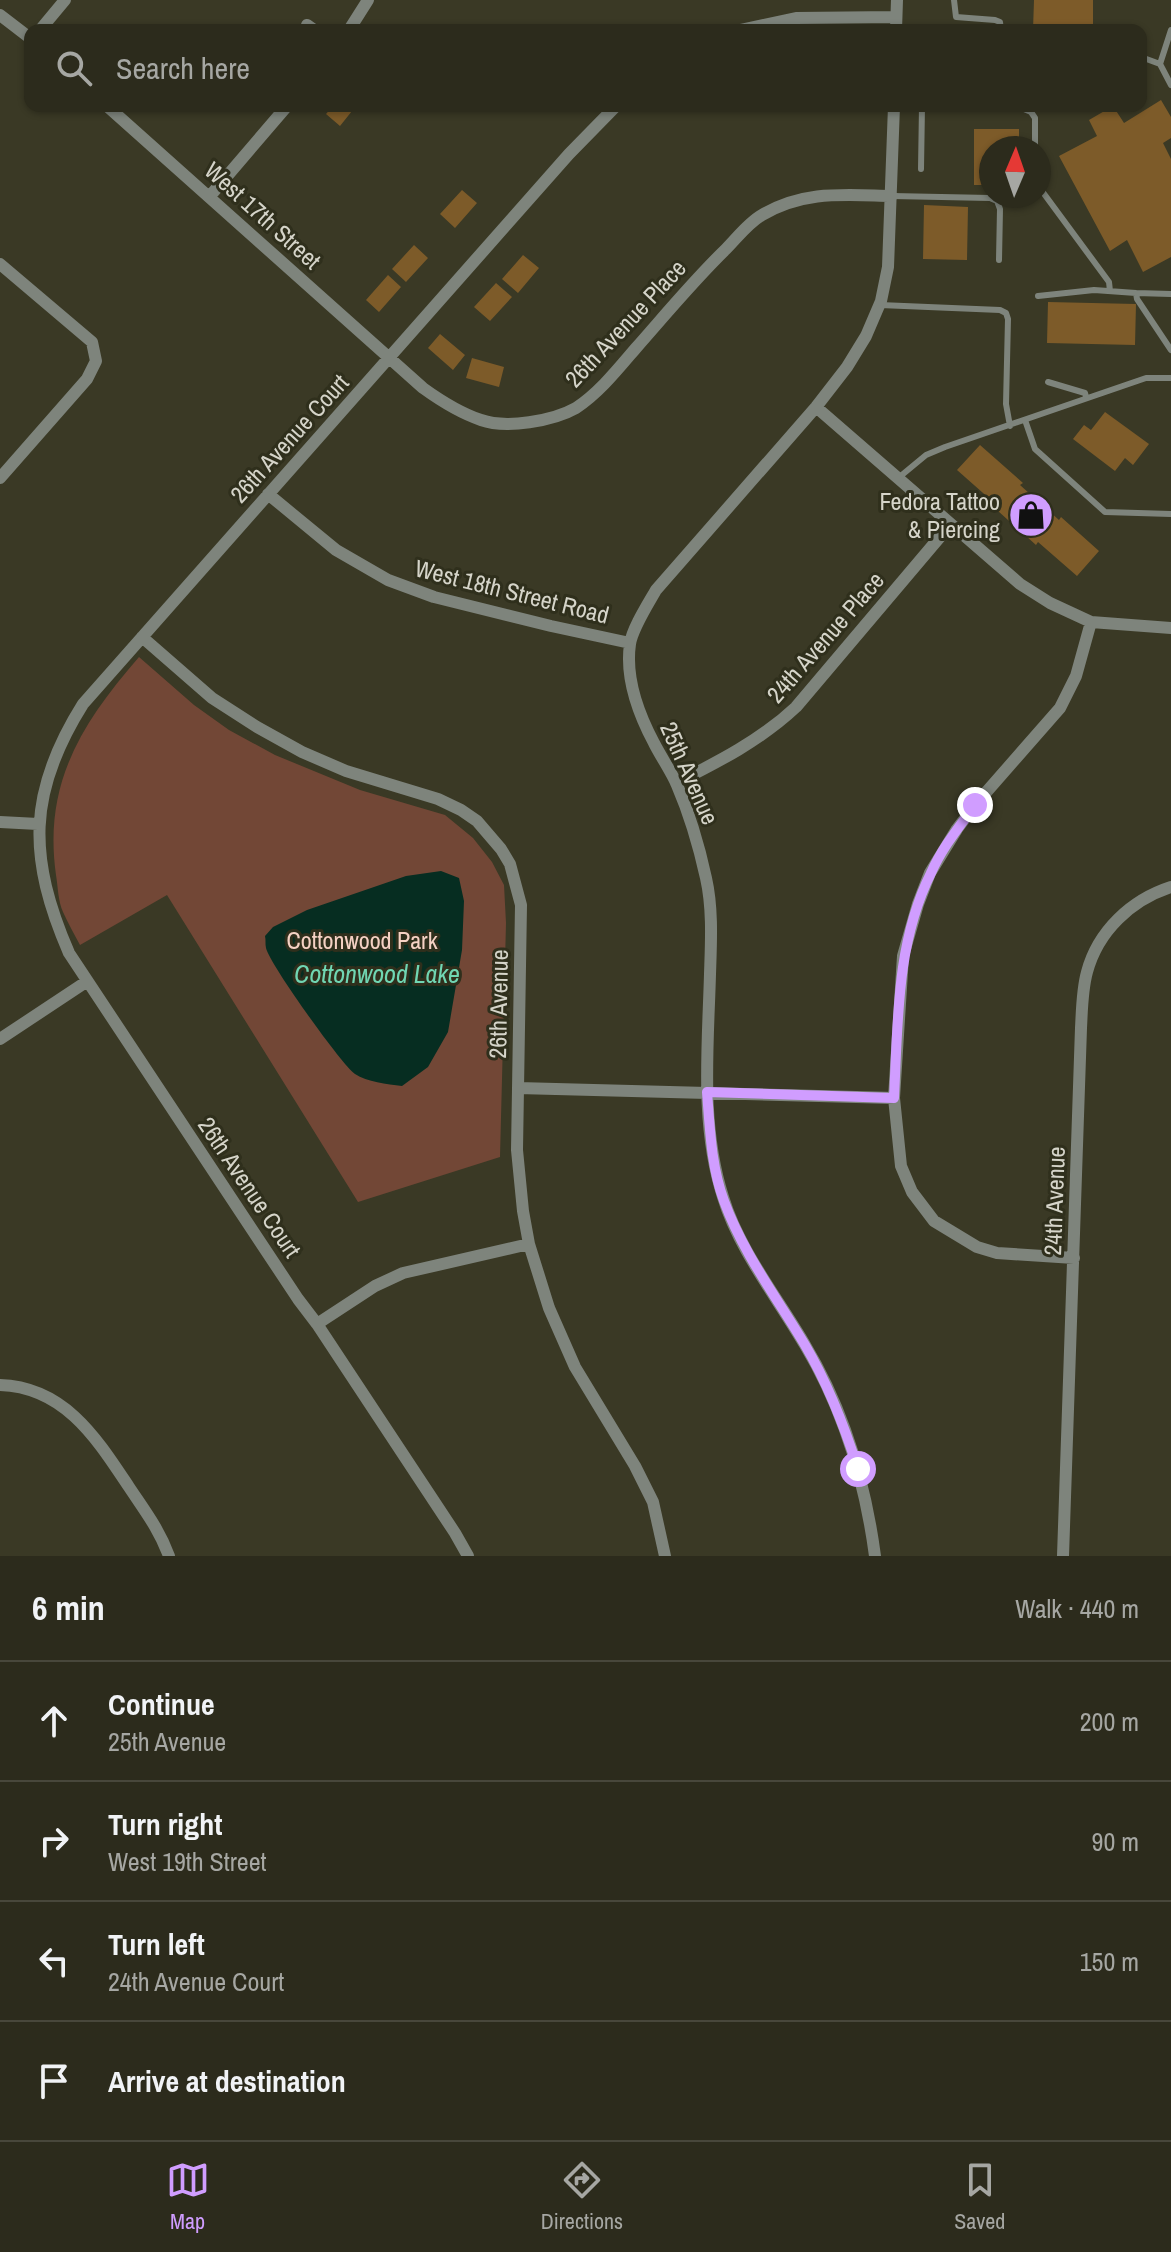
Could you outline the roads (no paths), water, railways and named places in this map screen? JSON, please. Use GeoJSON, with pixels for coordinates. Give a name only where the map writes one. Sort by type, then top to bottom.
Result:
{"type":"FeatureCollection","features":[{"type":"Feature","properties":{"kind":"street"},"geometry":{"type":"LineString","coordinates":[[45,24],[65,0]]}},
{"type":"Feature","properties":{"kind":"street"},"geometry":{"type":"LineString","coordinates":[[353,24],[368,0]]}},
{"type":"Feature","properties":{"kind":"street"},"geometry":{"type":"LineString","coordinates":[[763,24],[796,18],[896,23],[897,0]]}},
{"type":"Feature","properties":{"kind":"street"},"geometry":{"type":"LineString","coordinates":[[0,15],[24,33]]}},
{"type":"Feature","properties":{"kind":"street","name":"West 17th Street"},"geometry":{"type":"LineString","coordinates":[[114,112],[388,359]]}},
{"type":"Feature","properties":{"kind":"street"},"geometry":{"type":"LineString","coordinates":[[210,196],[282,112]]}},
{"type":"Feature","properties":{"kind":"street","name":"26th Avenue Court"},"geometry":{"type":"LineString","coordinates":[[468,1556],[317,1324],[86,982],[52,915],[42,874],[38,824],[46,781],[64,733],[83,704],[569,154],[610,112]]}},
{"type":"Feature","properties":{"kind":"street","name":"25th Avenue"},"geometry":{"type":"LineString","coordinates":[[875,1556],[865,1494],[843,1420],[806,1346],[749,1254],[724,1200],[713,1158],[707,1092],[710,902],[695,832],[676,783],[637,708],[631,682],[630,643],[656,590],[816,407],[866,336],[879,305],[888,267],[894,112]]}},
{"type":"Feature","properties":{"kind":"street","name":"26th Avenue Place"},"geometry":{"type":"LineString","coordinates":[[388,359],[446,405],[483,421],[536,422],[555,417],[584,402],[614,374],[704,270],[759,216],[796,199],[821,194],[892,196]]}},
{"type":"Feature","properties":{"kind":"street"},"geometry":{"type":"LineString","coordinates":[[0,264],[92,342],[96,361],[87,379],[0,478]]}},
{"type":"Feature","properties":{"kind":"street"},"geometry":{"type":"LineString","coordinates":[[816,407],[1020,584],[1050,603],[1091,622],[1171,628]]}},
{"type":"Feature","properties":{"kind":"street","name":"West 18th Street Road"},"geometry":{"type":"LineString","coordinates":[[268,494],[336,550],[388,580],[434,597],[630,643]]}},
{"type":"Feature","properties":{"kind":"street","name":"24th Avenue Place"},"geometry":{"type":"LineString","coordinates":[[676,783],[750,742],[796,707],[950,525]]}},
{"type":"Feature","properties":{"kind":"street"},"geometry":{"type":"LineString","coordinates":[[1074,1258],[997,1253],[977,1247],[934,1221],[912,1192],[901,1166],[894,1098],[903,956],[926,883],[943,850],[975,805],[1060,708],[1076,676],[1091,622]]}},
{"type":"Feature","properties":{"kind":"street","name":"26th Avenue"},"geometry":{"type":"LineString","coordinates":[[142,637],[212,698],[302,752],[346,771],[438,799],[461,810],[477,821],[510,864],[521,905],[517,1150],[529,1244],[549,1308],[575,1367],[635,1466],[653,1502],[665,1556]]}},
{"type":"Feature","properties":{"kind":"street"},"geometry":{"type":"LineString","coordinates":[[0,822],[38,824]]}},
{"type":"Feature","properties":{"kind":"street","name":"24th Avenue"},"geometry":{"type":"LineString","coordinates":[[1063,1556],[1081,1028],[1086,976],[1099,944],[1118,918],[1136,903],[1171,887]]}},
{"type":"Feature","properties":{"kind":"street"},"geometry":{"type":"LineString","coordinates":[[0,1039],[86,982]]}},
{"type":"Feature","properties":{"kind":"street"},"geometry":{"type":"LineString","coordinates":[[518,1088],[894,1098]]}},
{"type":"Feature","properties":{"kind":"street"},"geometry":{"type":"LineString","coordinates":[[317,1324],[375,1286],[403,1273],[529,1244]]}},
{"type":"Feature","properties":{"kind":"street"},"geometry":{"type":"LineString","coordinates":[[0,1385],[34,1391],[78,1418],[160,1533],[169,1556]]}},
{"type":"Feature","properties":{"kind":"lane"},"geometry":{"type":"LineString","coordinates":[[954,0],[956,17],[995,20],[1000,24]]}},
{"type":"Feature","properties":{"kind":"lane"},"geometry":{"type":"LineString","coordinates":[[1160,64],[1171,30]]}},
{"type":"Feature","properties":{"kind":"lane"},"geometry":{"type":"LineString","coordinates":[[1147,59],[1160,64],[1170,82]]}},
{"type":"Feature","properties":{"kind":"lane"},"geometry":{"type":"LineString","coordinates":[[921,169],[922,112]]}},
{"type":"Feature","properties":{"kind":"lane"},"geometry":{"type":"LineString","coordinates":[[1031,112],[1035,118],[1035,136]]}},
{"type":"Feature","properties":{"kind":"lane"},"geometry":{"type":"LineString","coordinates":[[892,196],[990,198],[997,201],[1000,209],[999,260]]}},
{"type":"Feature","properties":{"kind":"lane"},"geometry":{"type":"LineString","coordinates":[[1051,203],[1109,282],[1110,291]]}},
{"type":"Feature","properties":{"kind":"lane"},"geometry":{"type":"LineString","coordinates":[[1038,296],[1094,290],[1171,294]]}},
{"type":"Feature","properties":{"kind":"lane"},"geometry":{"type":"LineString","coordinates":[[1136,293],[1171,350]]}},
{"type":"Feature","properties":{"kind":"lane"},"geometry":{"type":"LineString","coordinates":[[879,305],[1000,310],[1006,313],[1006,404],[1010,426]]}},
{"type":"Feature","properties":{"kind":"lane"},"geometry":{"type":"LineString","coordinates":[[897,479],[926,455],[945,447],[1146,378],[1171,378]]}},
{"type":"Feature","properties":{"kind":"lane"},"geometry":{"type":"LineString","coordinates":[[1048,382],[1085,393],[1086,397]]}},
{"type":"Feature","properties":{"kind":"lane"},"geometry":{"type":"LineString","coordinates":[[1025,420],[1035,449],[1105,512],[1171,514]]}},
{"type":"Feature","properties":{"kind":"water","name":"Cottonwood Lake"},"geometry":{"type":"Polygon","coordinates":[[[441,871],[459,878],[464,901],[462,950],[448,1032],[428,1067],[402,1086],[365,1079],[347,1066],[306,1013],[270,957],[265,936],[273,927],[307,910],[406,876],[441,871]]]}},
{"type":"Feature","properties":{"kind":"place","name":"Fedora Tattoo & Piercing"},"geometry":{"type":"Point","coordinates":[1031,515]}},
{"type":"Feature","properties":{"kind":"park label","name":"Cottonwood Park"},"geometry":{"type":"Point","coordinates":[362,940]}}]}
